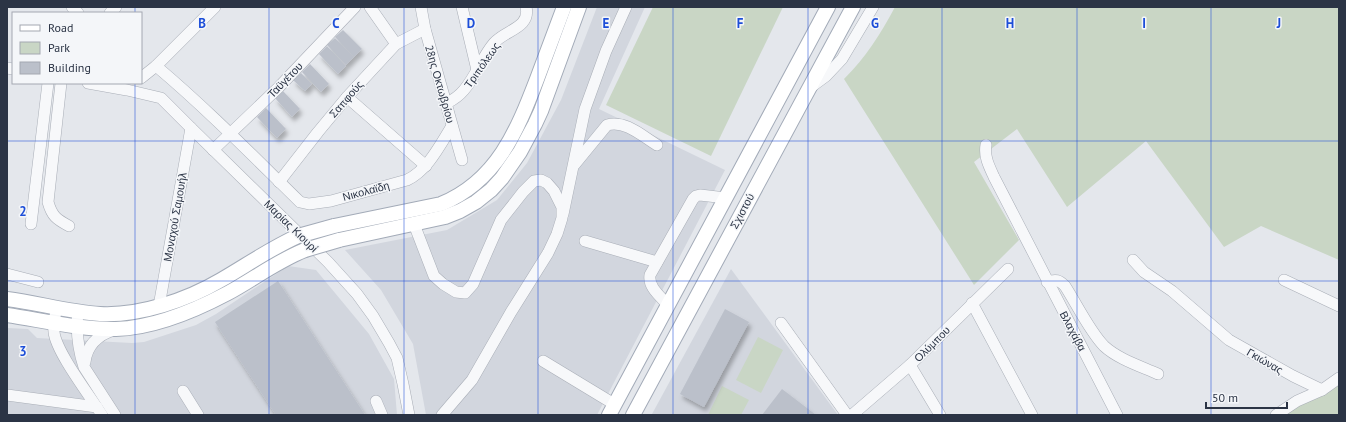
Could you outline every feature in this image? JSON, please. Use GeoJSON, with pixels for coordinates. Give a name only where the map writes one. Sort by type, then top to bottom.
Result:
{"type":"FeatureCollection","features":[{"type":"Feature","properties":{"kind":"main road"},"geometry":{"type":"LineString","coordinates":[[10,298],[57,308],[100,314],[133,312],[176,301],[220,280],[268,251],[298,236],[334,226],[441,204],[454,198],[479,181],[499,158],[514,134],[527,105],[564,7]]}},
{"type":"Feature","properties":{"kind":"main road"},"geometry":{"type":"LineString","coordinates":[[7,315],[76,326],[116,329],[151,324],[185,313],[228,293],[276,264],[305,250],[339,240],[414,224],[460,211],[476,202],[492,190],[502,178],[535,124],[579,7]]}},
{"type":"Feature","properties":{"kind":"main road","name":"Σχιστού"},"geometry":{"type":"LineString","coordinates":[[612,410],[828,7]]}},
{"type":"Feature","properties":{"kind":"main road","name":"Σχιστού"},"geometry":{"type":"LineString","coordinates":[[632,415],[853,7]]}},
{"type":"Feature","properties":{"kind":"street"},"geometry":{"type":"LineString","coordinates":[[142,77],[156,66],[215,7]]}},
{"type":"Feature","properties":{"kind":"street","name":"Ταϋγέτου"},"geometry":{"type":"LineString","coordinates":[[213,150],[230,132],[279,87],[355,7]]}},
{"type":"Feature","properties":{"kind":"street"},"geometry":{"type":"LineString","coordinates":[[370,7],[396,44]]}},
{"type":"Feature","properties":{"kind":"street","name":"28ης Οκτωβρίου"},"geometry":{"type":"LineString","coordinates":[[421,7],[425,29],[462,160]]}},
{"type":"Feature","properties":{"kind":"street"},"geometry":{"type":"LineString","coordinates":[[462,7],[477,70]]}},
{"type":"Feature","properties":{"kind":"street","name":"Τριπόλεως"},"geometry":{"type":"LineString","coordinates":[[447,103],[464,90],[494,42],[526,19],[526,7]]}},
{"type":"Feature","properties":{"kind":"street"},"geometry":{"type":"LineString","coordinates":[[442,415],[472,380],[511,312],[548,253],[557,234],[562,218],[585,109],[606,51],[626,7]]}},
{"type":"Feature","properties":{"kind":"street"},"geometry":{"type":"LineString","coordinates":[[807,90],[826,76],[842,59],[873,7]]}},
{"type":"Feature","properties":{"kind":"street","name":"Σαπφούς"},"geometry":{"type":"LineString","coordinates":[[279,182],[347,97],[396,44],[425,29]]}},
{"type":"Feature","properties":{"kind":"street"},"geometry":{"type":"LineString","coordinates":[[156,66],[191,95],[279,182]]}},
{"type":"Feature","properties":{"kind":"street"},"geometry":{"type":"LineString","coordinates":[[31,224],[48,84]]}},
{"type":"Feature","properties":{"kind":"street"},"geometry":{"type":"LineString","coordinates":[[61,84],[48,202],[55,218],[68,226]]}},
{"type":"Feature","properties":{"kind":"street"},"geometry":{"type":"LineString","coordinates":[[102,84],[131,86]]}},
{"type":"Feature","properties":{"kind":"street","name":"Μαρίας Κιουρί"},"geometry":{"type":"LineString","coordinates":[[131,86],[161,98],[328,262],[357,294],[373,316],[396,358],[404,384],[409,415]]}},
{"type":"Feature","properties":{"kind":"street"},"geometry":{"type":"LineString","coordinates":[[347,97],[426,166],[452,126]]}},
{"type":"Feature","properties":{"kind":"street"},"geometry":{"type":"LineString","coordinates":[[574,164],[607,125],[615,123],[627,126],[657,145]]}},
{"type":"Feature","properties":{"kind":"street","name":"Μοναχού Σαμουήλ"},"geometry":{"type":"LineString","coordinates":[[159,306],[191,128]]}},
{"type":"Feature","properties":{"kind":"street","name":"Βλαχάβα"},"geometry":{"type":"LineString","coordinates":[[986,145],[985,152],[989,165],[1029,247],[1117,415]]}},
{"type":"Feature","properties":{"kind":"street","name":"Νικολαϊδη"},"geometry":{"type":"LineString","coordinates":[[279,182],[300,202],[309,204],[331,201],[407,180],[414,177],[426,166]]}},
{"type":"Feature","properties":{"kind":"street"},"geometry":{"type":"LineString","coordinates":[[414,224],[434,276],[456,292],[465,292],[473,284],[502,220],[523,192],[534,181],[541,180],[547,183],[554,191],[562,207],[562,218]]}},
{"type":"Feature","properties":{"kind":"street"},"geometry":{"type":"LineString","coordinates":[[668,305],[652,287],[650,282],[650,275],[657,262],[696,196],[700,195],[726,198]]}},
{"type":"Feature","properties":{"kind":"street"},"geometry":{"type":"LineString","coordinates":[[585,241],[657,262]]}},
{"type":"Feature","properties":{"kind":"street","name":"Γκιώνας"},"geometry":{"type":"LineString","coordinates":[[1133,260],[1144,272],[1172,291],[1229,340],[1293,376],[1322,390]]}},
{"type":"Feature","properties":{"kind":"street","name":"Ολύμπου"},"geometry":{"type":"LineString","coordinates":[[852,415],[910,365],[1008,269]]}},
{"type":"Feature","properties":{"kind":"street"},"geometry":{"type":"LineString","coordinates":[[7,274],[38,282]]}},
{"type":"Feature","properties":{"kind":"street"},"geometry":{"type":"LineString","coordinates":[[1047,282],[1055,280],[1066,286],[1093,332],[1104,346],[1117,355],[1158,374]]}},
{"type":"Feature","properties":{"kind":"street"},"geometry":{"type":"LineString","coordinates":[[1284,280],[1339,306]]}},
{"type":"Feature","properties":{"kind":"street"},"geometry":{"type":"LineString","coordinates":[[972,303],[1032,415]]}},
{"type":"Feature","properties":{"kind":"street"},"geometry":{"type":"LineString","coordinates":[[57,308],[53,322],[54,333],[63,355],[100,411]]}},
{"type":"Feature","properties":{"kind":"street"},"geometry":{"type":"LineString","coordinates":[[78,311],[76,326],[81,358],[84,367],[115,415]]}},
{"type":"Feature","properties":{"kind":"street"},"geometry":{"type":"LineString","coordinates":[[781,323],[847,415]]}},
{"type":"Feature","properties":{"kind":"street"},"geometry":{"type":"LineString","coordinates":[[84,367],[88,349],[92,343],[104,333],[116,329]]}},
{"type":"Feature","properties":{"kind":"street"},"geometry":{"type":"LineString","coordinates":[[543,361],[612,410]]}},
{"type":"Feature","properties":{"kind":"street"},"geometry":{"type":"LineString","coordinates":[[910,365],[940,415]]}},
{"type":"Feature","properties":{"kind":"street"},"geometry":{"type":"LineString","coordinates":[[1276,415],[1297,401],[1322,390],[1339,378]]}},
{"type":"Feature","properties":{"kind":"street"},"geometry":{"type":"LineString","coordinates":[[182,391],[198,415]]}},
{"type":"Feature","properties":{"kind":"street"},"geometry":{"type":"LineString","coordinates":[[7,395],[100,411]]}},
{"type":"Feature","properties":{"kind":"street"},"geometry":{"type":"LineString","coordinates":[[376,401],[382,415]]}},
{"type":"Feature","properties":{"kind":"shaded area"},"geometry":{"type":"Polygon","coordinates":[[[597,7],[645,7],[599,109],[725,170],[597,415],[426,415],[413,344],[381,290],[345,250],[447,230],[497,200],[527,163],[561,100],[597,7]]]}},
{"type":"Feature","properties":{"kind":"shaded area"},"geometry":{"type":"Polygon","coordinates":[[[288,266],[316,270],[369,334],[394,379],[397,415],[7,415],[7,328],[28,329],[37,338],[132,343],[144,342],[196,325],[216,314],[288,266]]]}},
{"type":"Feature","properties":{"kind":"shaded area"},"geometry":{"type":"Polygon","coordinates":[[[731,269],[838,415],[652,414],[731,269]]]}},
{"type":"Feature","properties":{"kind":"green space"},"geometry":{"type":"Polygon","coordinates":[[[653,7],[783,7],[711,156],[606,105],[653,7]]]}},
{"type":"Feature","properties":{"kind":"green space"},"geometry":{"type":"Polygon","coordinates":[[[895,7],[1339,7],[1339,260],[1261,226],[1224,247],[1146,141],[1067,207],[1017,129],[974,162],[1019,240],[974,285],[844,79],[872,45],[895,7]]]}},
{"type":"Feature","properties":{"kind":"green space"},"geometry":{"type":"Polygon","coordinates":[[[758,337],[783,350],[761,393],[736,380],[758,337]]]}},
{"type":"Feature","properties":{"kind":"green space"},"geometry":{"type":"Polygon","coordinates":[[[1339,382],[1339,415],[1284,415],[1339,382]]]}},
{"type":"Feature","properties":{"kind":"green space"},"geometry":{"type":"Polygon","coordinates":[[[722,386],[749,400],[741,415],[708,415],[722,386]]]}},
{"type":"Feature","properties":{"kind":"building"},"geometry":{"type":"Polygon","coordinates":[[[343,30],[362,49],[354,57],[335,37],[343,30]]]}},
{"type":"Feature","properties":{"kind":"building"},"geometry":{"type":"Polygon","coordinates":[[[335,38],[354,57],[346,65],[327,45],[335,38]]]}},
{"type":"Feature","properties":{"kind":"building"},"geometry":{"type":"Polygon","coordinates":[[[327,46],[346,66],[338,74],[319,54],[327,46]]]}},
{"type":"Feature","properties":{"kind":"building"},"geometry":{"type":"Polygon","coordinates":[[[310,64],[329,84],[321,92],[302,72],[310,64]]]}},
{"type":"Feature","properties":{"kind":"building"},"geometry":{"type":"Polygon","coordinates":[[[301,73],[312,84],[305,91],[293,80],[301,73]]]}},
{"type":"Feature","properties":{"kind":"building"},"geometry":{"type":"Polygon","coordinates":[[[283,91],[300,109],[292,117],[275,98],[283,91]]]}},
{"type":"Feature","properties":{"kind":"building"},"geometry":{"type":"Polygon","coordinates":[[[266,108],[286,129],[277,138],[257,117],[266,108]]]}},
{"type":"Feature","properties":{"kind":"building"},"geometry":{"type":"Polygon","coordinates":[[[278,281],[365,415],[276,415],[215,322],[278,281]]]}},
{"type":"Feature","properties":{"kind":"building"},"geometry":{"type":"Polygon","coordinates":[[[725,309],[749,322],[704,407],[680,394],[725,309]]]}},
{"type":"Feature","properties":{"kind":"building"},"geometry":{"type":"Polygon","coordinates":[[[782,389],[816,415],[762,415],[782,389]]]}}]}
